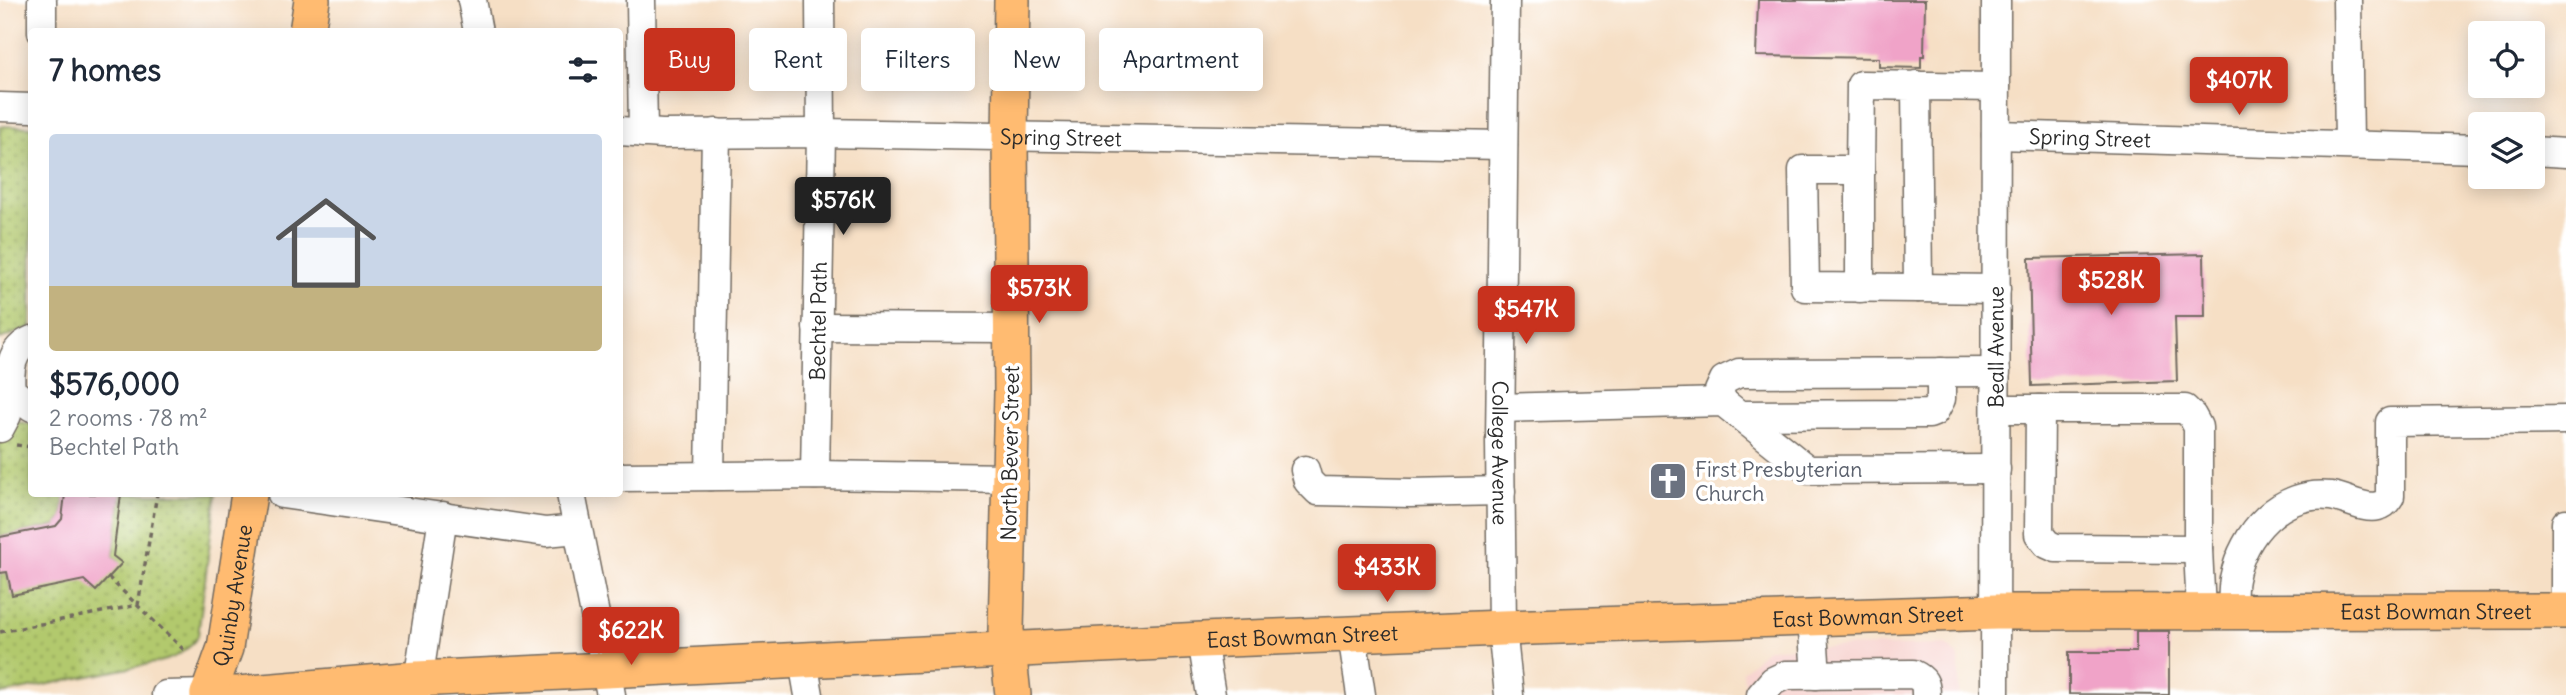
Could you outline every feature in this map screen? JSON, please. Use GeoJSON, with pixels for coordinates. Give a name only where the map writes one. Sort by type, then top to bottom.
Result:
{"type":"FeatureCollection","features":[{"type":"Feature","properties":{"kind":"main road"},"geometry":{"type":"LineString","coordinates":[[308,28],[312,0]]}},
{"type":"Feature","properties":{"kind":"main road","name":"North Bever Street"},"geometry":{"type":"LineString","coordinates":[[1012,0],[1007,651],[1013,695]]}},
{"type":"Feature","properties":{"kind":"main road","name":"Quinby Avenue"},"geometry":{"type":"LineString","coordinates":[[208,694],[225,648],[249,497]]}},
{"type":"Feature","properties":{"kind":"main road","name":"East Bowman Street"},"geometry":{"type":"LineString","coordinates":[[208,694],[417,687],[606,671],[1202,640],[1502,628],[1996,612],[2566,611]]}},
{"type":"Feature","properties":{"kind":"street"},"geometry":{"type":"LineString","coordinates":[[42,0],[42,28]]}},
{"type":"Feature","properties":{"kind":"street"},"geometry":{"type":"LineString","coordinates":[[472,0],[477,28]]}},
{"type":"Feature","properties":{"kind":"street"},"geometry":{"type":"LineString","coordinates":[[631,132],[641,0]]}},
{"type":"Feature","properties":{"kind":"street","name":"Bechtel Path"},"geometry":{"type":"LineString","coordinates":[[814,475],[821,133],[820,0]]}},
{"type":"Feature","properties":{"kind":"street","name":"College Avenue"},"geometry":{"type":"LineString","coordinates":[[1505,0],[1501,491],[1502,628],[1509,695]]}},
{"type":"Feature","properties":{"kind":"street","name":"Beall Avenue"},"geometry":{"type":"LineString","coordinates":[[1995,695],[1996,0]]}},
{"type":"Feature","properties":{"kind":"street"},"geometry":{"type":"LineString","coordinates":[[2347,0],[2348,144]]}},
{"type":"Feature","properties":{"kind":"street"},"geometry":{"type":"LineString","coordinates":[[1860,288],[1861,85],[1996,87]]}},
{"type":"Feature","properties":{"kind":"street"},"geometry":{"type":"LineString","coordinates":[[1916,85],[1917,288]]}},
{"type":"Feature","properties":{"kind":"street"},"geometry":{"type":"LineString","coordinates":[[0,107],[28,108]]}},
{"type":"Feature","properties":{"kind":"street","name":"Spring Street"},"geometry":{"type":"LineString","coordinates":[[631,132],[1503,145]]}},
{"type":"Feature","properties":{"kind":"street"},"geometry":{"type":"LineString","coordinates":[[710,476],[716,133]]}},
{"type":"Feature","properties":{"kind":"street","name":"Spring Street"},"geometry":{"type":"LineString","coordinates":[[1996,135],[2468,149]]}},
{"type":"Feature","properties":{"kind":"street"},"geometry":{"type":"LineString","coordinates":[[2545,152],[2566,153]]}},
{"type":"Feature","properties":{"kind":"street"},"geometry":{"type":"LineString","coordinates":[[1860,170],[1803,170],[1805,287],[1996,289]]}},
{"type":"Feature","properties":{"kind":"street"},"geometry":{"type":"LineString","coordinates":[[817,327],[1011,328]]}},
{"type":"Feature","properties":{"kind":"street"},"geometry":{"type":"LineString","coordinates":[[0,428],[6,415],[21,399],[9,372],[14,356],[28,342]]}},
{"type":"Feature","properties":{"kind":"street"},"geometry":{"type":"LineString","coordinates":[[1501,408],[1731,409],[1929,414],[1934,412],[1941,399],[1941,372]]}},
{"type":"Feature","properties":{"kind":"street"},"geometry":{"type":"LineString","coordinates":[[1996,372],[1738,373],[1724,380],[1719,391],[1731,409],[1808,470],[1996,470]]}},
{"type":"Feature","properties":{"kind":"street"},"geometry":{"type":"LineString","coordinates":[[1996,409],[2185,410],[2192,416],[2198,427],[2198,549],[2217,611]]}},
{"type":"Feature","properties":{"kind":"street"},"geometry":{"type":"LineString","coordinates":[[2040,410],[2039,534],[2047,544],[2056,548],[2198,549]]}},
{"type":"Feature","properties":{"kind":"street"},"geometry":{"type":"LineString","coordinates":[[2217,611],[2262,521],[2281,507],[2297,499],[2314,496],[2329,496],[2377,507],[2385,503],[2390,496],[2390,422],[2566,420]]}},
{"type":"Feature","properties":{"kind":"street"},"geometry":{"type":"LineString","coordinates":[[1305,470],[1308,481],[1318,491],[1501,491]]}},
{"type":"Feature","properties":{"kind":"street"},"geometry":{"type":"LineString","coordinates":[[623,477],[814,475],[1010,478]]}},
{"type":"Feature","properties":{"kind":"street"},"geometry":{"type":"LineString","coordinates":[[314,497],[441,509],[546,532],[577,529]]}},
{"type":"Feature","properties":{"kind":"street"},"geometry":{"type":"LineString","coordinates":[[572,497],[606,671]]}},
{"type":"Feature","properties":{"kind":"street"},"geometry":{"type":"LineString","coordinates":[[417,687],[441,509]]}},
{"type":"Feature","properties":{"kind":"street"},"geometry":{"type":"LineString","coordinates":[[2566,523],[2566,600]]}},
{"type":"Feature","properties":{"kind":"street"},"geometry":{"type":"LineString","coordinates":[[1812,618],[1816,675]]}},
{"type":"Feature","properties":{"kind":"street"},"geometry":{"type":"LineString","coordinates":[[1352,634],[1361,695]]}},
{"type":"Feature","properties":{"kind":"street"},"geometry":{"type":"LineString","coordinates":[[1202,640],[1211,695]]}},
{"type":"Feature","properties":{"kind":"street"},"geometry":{"type":"LineString","coordinates":[[803,661],[809,695]]}},
{"type":"Feature","properties":{"kind":"street"},"geometry":{"type":"LineString","coordinates":[[1761,695],[1779,677],[1913,674],[1922,678],[1926,684],[1926,695]]}},
{"type":"Feature","properties":{"kind":"street"},"geometry":{"type":"LineString","coordinates":[[166,695],[208,694]]}},
{"type":"Feature","properties":{"kind":"path"},"geometry":{"type":"LineString","coordinates":[[138,605],[156,497]]}},
{"type":"Feature","properties":{"kind":"path"},"geometry":{"type":"LineString","coordinates":[[108,577],[185,651]]}},
{"type":"Feature","properties":{"kind":"path"},"geometry":{"type":"LineString","coordinates":[[0,632],[138,605]]}},
{"type":"Feature","properties":{"kind":"shaded area"},"geometry":{"type":"Polygon","coordinates":[[[1947,645],[1959,658],[1959,695],[1745,695],[1743,671],[1768,648],[1947,645]]]}},
{"type":"Feature","properties":{"kind":"green space"},"geometry":{"type":"Polygon","coordinates":[[[0,126],[28,127],[28,328],[0,339],[0,126]]]}},
{"type":"Feature","properties":{"kind":"green space"},"geometry":{"type":"Polygon","coordinates":[[[12,421],[28,424],[28,497],[65,497],[62,519],[56,526],[0,537],[0,439],[12,421]]]}},
{"type":"Feature","properties":{"kind":"green space"},"geometry":{"type":"Polygon","coordinates":[[[121,497],[216,497],[198,636],[186,649],[165,660],[0,694],[0,573],[7,572],[12,594],[121,563],[113,556],[121,497]]]}},
{"type":"Feature","properties":{"kind":"building"},"geometry":{"type":"Polygon","coordinates":[[[1758,0],[1925,0],[1924,56],[1921,56],[1921,68],[1879,67],[1879,58],[1756,56],[1758,0]]]}},
{"type":"Feature","properties":{"kind":"building"},"geometry":{"type":"Polygon","coordinates":[[[2204,254],[2205,317],[2175,317],[2177,381],[2032,386],[2029,258],[2204,254]]]}},
{"type":"Feature","properties":{"kind":"building"},"geometry":{"type":"Polygon","coordinates":[[[65,497],[121,497],[113,556],[122,563],[96,591],[84,580],[12,595],[7,572],[0,573],[0,537],[56,526],[62,519],[65,497]]]}},
{"type":"Feature","properties":{"kind":"building"},"geometry":{"type":"Polygon","coordinates":[[[2136,631],[2169,631],[2169,695],[2069,694],[2069,652],[2136,652],[2136,631]]]}},
{"type":"Feature","properties":{"kind":"place","name":"First Presbyterian Church"},"geometry":{"type":"Point","coordinates":[1668,481]}}]}
